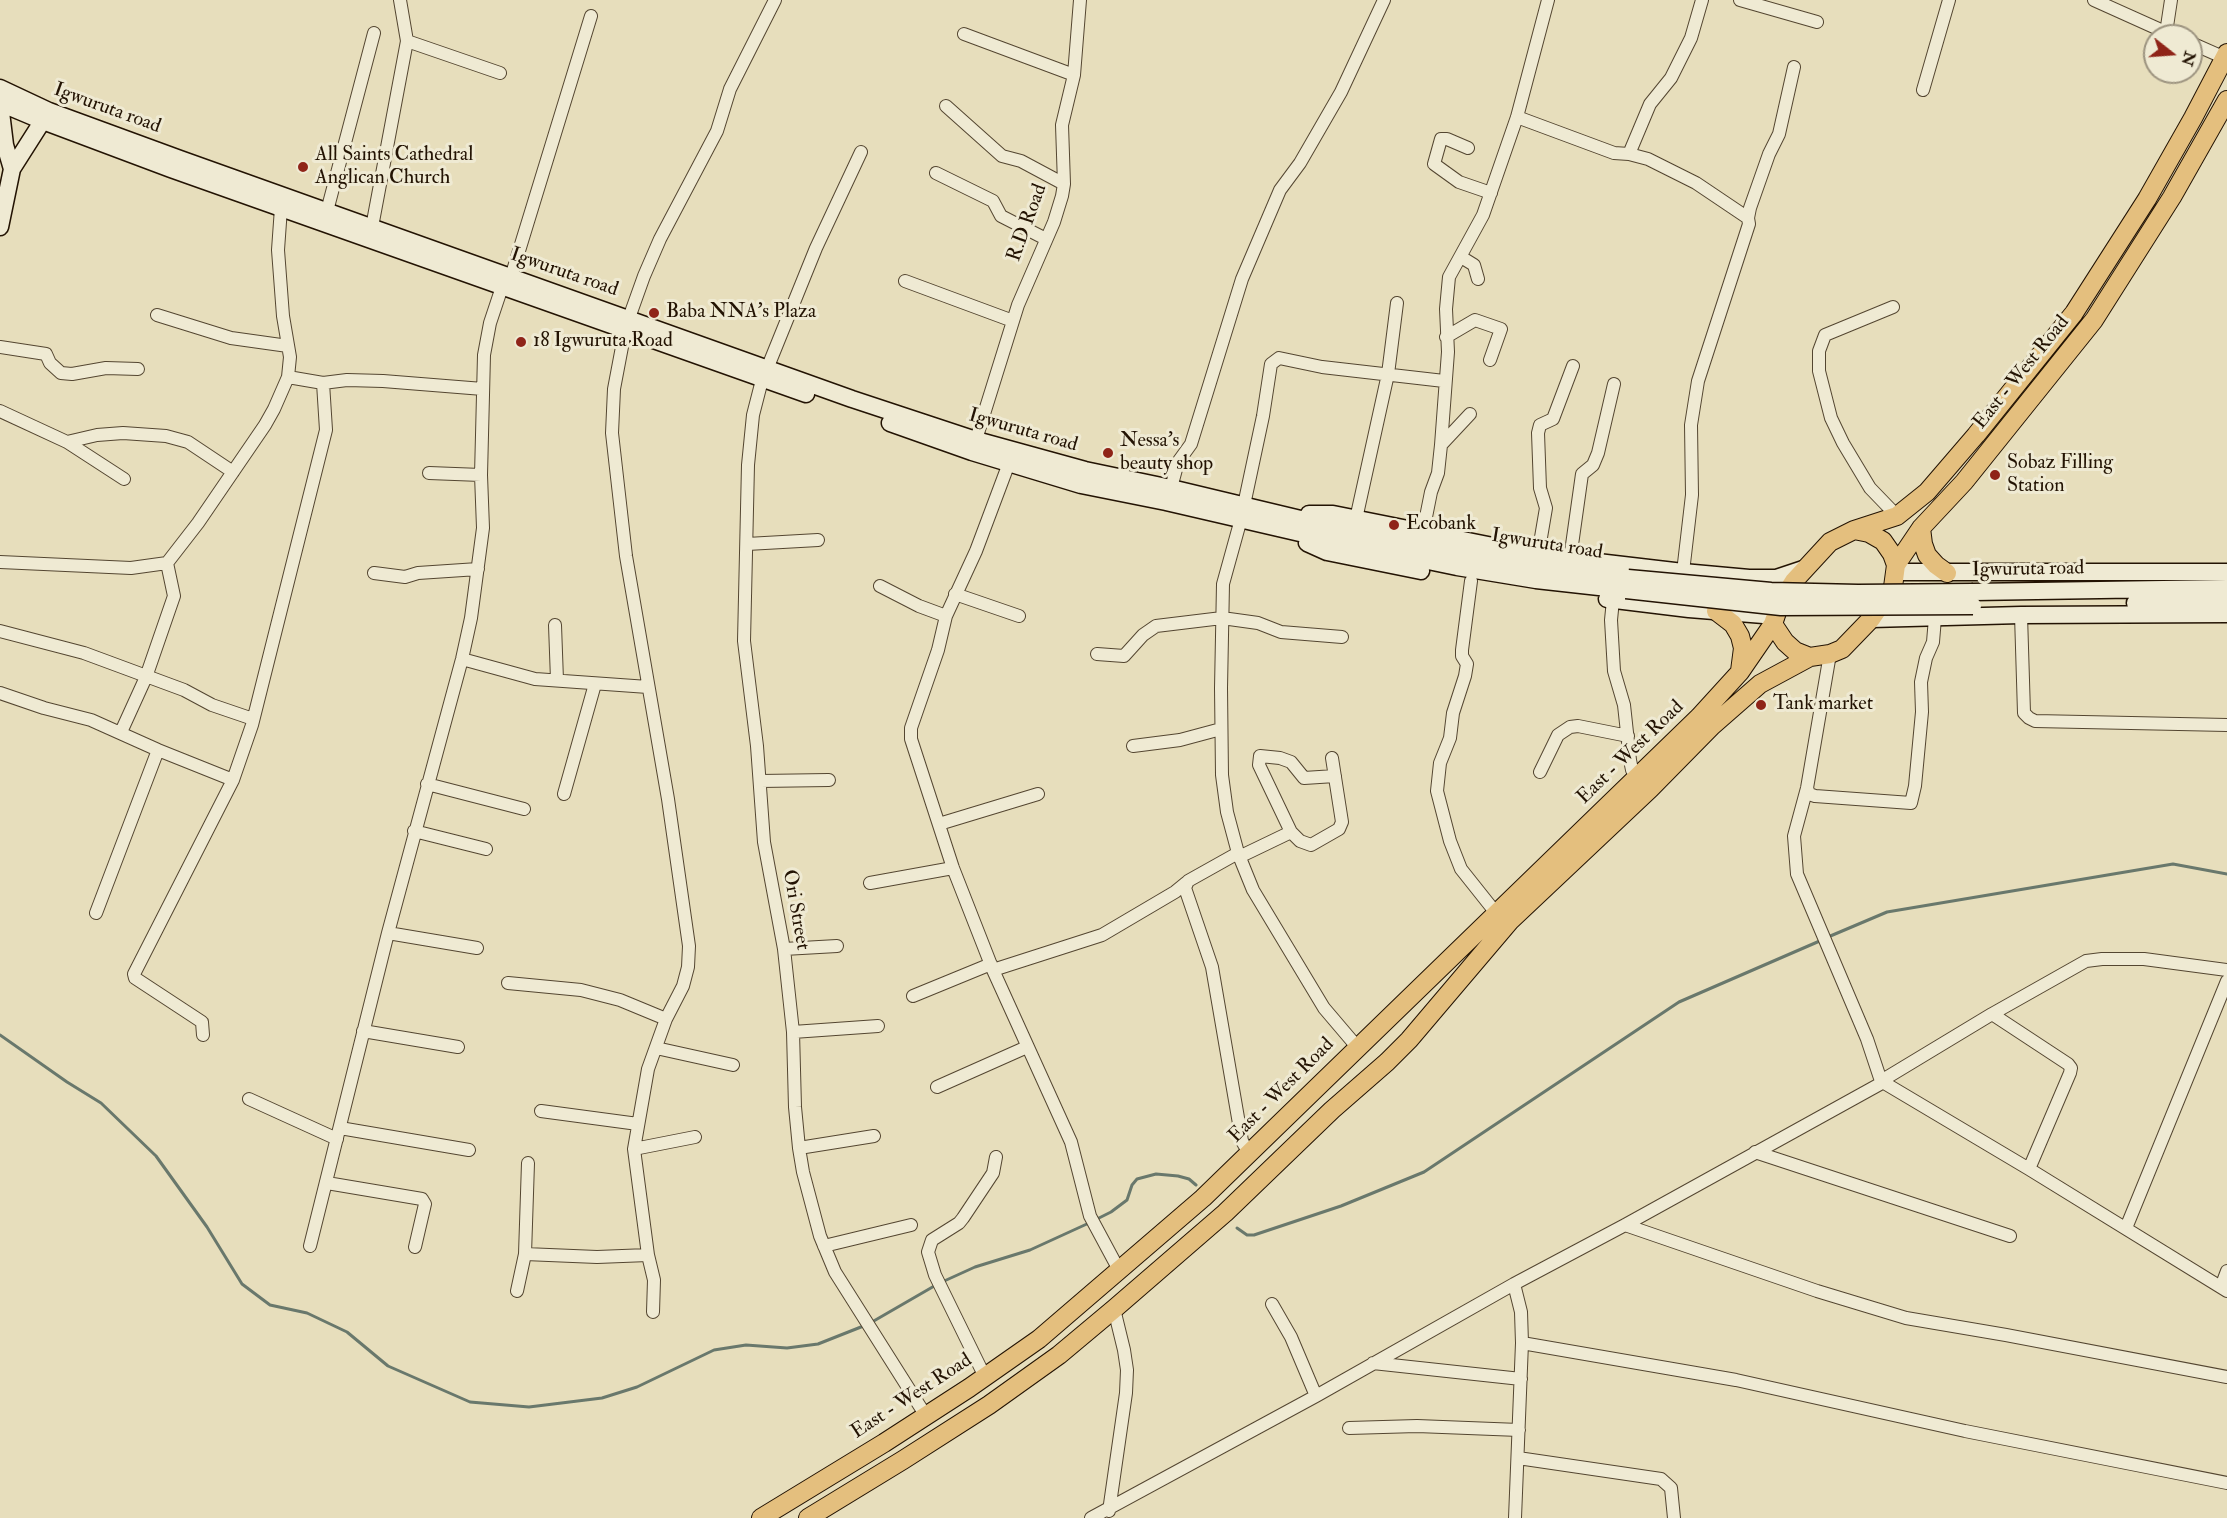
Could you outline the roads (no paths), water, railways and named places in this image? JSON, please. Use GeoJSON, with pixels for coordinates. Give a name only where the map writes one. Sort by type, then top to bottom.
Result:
{"type":"FeatureCollection","features":[{"type":"Feature","properties":{"kind":"main road","name":"East - West Road"},"geometry":{"type":"LineString","coordinates":[[1854,530],[1897,516],[1927,492],[2057,336],[2147,199],[2226,56]]}},
{"type":"Feature","properties":{"kind":"main road","name":"Igwuruta road"},"geometry":{"type":"LineString","coordinates":[[0,88],[20,105],[46,116],[372,227],[506,282]]}},
{"type":"Feature","properties":{"kind":"main road","name":"East - West Road"},"geometry":{"type":"LineString","coordinates":[[1830,654],[1842,649],[1871,619],[1893,587],[1896,569],[1921,528],[1964,482],[2094,320],[2172,197],[2227,99]]}},
{"type":"Feature","properties":{"kind":"main road","name":"Igwuruta road"},"geometry":{"type":"LineString","coordinates":[[0,104],[20,105]]}},
{"type":"Feature","properties":{"kind":"main road"},"geometry":{"type":"LineString","coordinates":[[0,104],[5,145],[12,169]]}},
{"type":"Feature","properties":{"kind":"main road"},"geometry":{"type":"LineString","coordinates":[[5,137],[20,105]]}},
{"type":"Feature","properties":{"kind":"main road","name":"Igwuruta road"},"geometry":{"type":"LineString","coordinates":[[46,116],[60,128],[281,208],[506,282],[974,446],[1171,488],[1242,512],[1277,521],[1359,533],[1501,560],[1622,589],[1858,593],[1973,599],[2227,601]]}},
{"type":"Feature","properties":{"kind":"main road"},"geometry":{"type":"LineString","coordinates":[[0,227],[12,169],[46,116]]}},
{"type":"Feature","properties":{"kind":"main road"},"geometry":{"type":"LineString","coordinates":[[28,147],[38,138],[60,128]]}},
{"type":"Feature","properties":{"kind":"main road"},"geometry":{"type":"LineString","coordinates":[[2057,336],[2073,346]]}},
{"type":"Feature","properties":{"kind":"main road","name":"Igwuruta road"},"geometry":{"type":"LineString","coordinates":[[974,446],[1009,463],[1081,485],[1166,502],[1242,512]]}},
{"type":"Feature","properties":{"kind":"main road"},"geometry":{"type":"LineString","coordinates":[[1277,521],[1334,514],[1538,555],[1683,572],[1776,578],[1803,569]]}},
{"type":"Feature","properties":{"kind":"main road"},"geometry":{"type":"LineString","coordinates":[[1277,521],[1327,552],[1471,581],[1622,589],[1716,611],[1774,620]]}},
{"type":"Feature","properties":{"kind":"main road"},"geometry":{"type":"LineString","coordinates":[[1921,528],[1927,555],[1947,573]]}},
{"type":"Feature","properties":{"kind":"main road"},"geometry":{"type":"LineString","coordinates":[[1830,654],[1810,657],[1795,651],[1785,642],[1774,620],[1780,603],[1803,569],[1830,542],[1854,530],[1869,534],[1883,542],[1892,554],[1896,569],[1947,573],[2227,572]]}},
{"type":"Feature","properties":{"kind":"main road","name":"Igwuruta road"},"geometry":{"type":"LineString","coordinates":[[1973,599],[2227,588]]}},
{"type":"Feature","properties":{"kind":"main road"},"geometry":{"type":"LineString","coordinates":[[1716,611],[1733,624],[1740,636],[1743,648],[1740,672]]}},
{"type":"Feature","properties":{"kind":"main road"},"geometry":{"type":"LineString","coordinates":[[1871,619],[2021,615],[2227,614]]}},
{"type":"Feature","properties":{"kind":"main road","name":"East - West Road"},"geometry":{"type":"LineString","coordinates":[[808,1518],[989,1405],[1059,1355],[1225,1213],[1409,1040],[1509,921],[1639,778],[1700,717],[1740,672],[1774,620]]}},
{"type":"Feature","properties":{"kind":"main road","name":"East - West Road"},"geometry":{"type":"LineString","coordinates":[[761,1518],[926,1416],[1039,1340],[1250,1155],[1496,913],[1650,789],[1712,726],[1760,684],[1810,657]]}},
{"type":"Feature","properties":{"kind":"street"},"geometry":{"type":"LineString","coordinates":[[372,227],[407,41],[400,0]]}},
{"type":"Feature","properties":{"kind":"street"},"geometry":{"type":"LineString","coordinates":[[653,1312],[654,1280],[648,1255],[634,1149],[643,1090],[666,1019],[683,987],[688,967],[689,946],[668,799],[626,556],[612,433],[614,389],[627,325],[644,276],[656,248],[717,131],[730,89],[775,0]]}},
{"type":"Feature","properties":{"kind":"street","name":"R.D Road"},"geometry":{"type":"LineString","coordinates":[[974,446],[1013,321],[1054,222],[1064,184],[1062,125],[1074,75],[1080,0]]}},
{"type":"Feature","properties":{"kind":"street"},"geometry":{"type":"LineString","coordinates":[[1171,488],[1178,462],[1191,444],[1242,279],[1280,190],[1300,163],[1341,92],[1384,0]]}},
{"type":"Feature","properties":{"kind":"street"},"geometry":{"type":"LineString","coordinates":[[1423,532],[1431,492],[1438,473],[1441,445],[1444,381],[1448,352],[1446,337],[1449,278],[1480,222],[1491,193],[1517,117],[1548,0]]}},
{"type":"Feature","properties":{"kind":"street"},"geometry":{"type":"LineString","coordinates":[[1629,154],[1650,104],[1671,78],[1688,46],[1702,0]]}},
{"type":"Feature","properties":{"kind":"street"},"geometry":{"type":"LineString","coordinates":[[1740,0],[1818,22]]}},
{"type":"Feature","properties":{"kind":"street"},"geometry":{"type":"LineString","coordinates":[[1923,90],[1949,0]]}},
{"type":"Feature","properties":{"kind":"street"},"geometry":{"type":"LineString","coordinates":[[2094,0],[2148,24]]}},
{"type":"Feature","properties":{"kind":"street"},"geometry":{"type":"LineString","coordinates":[[2171,24],[2172,0]]}},
{"type":"Feature","properties":{"kind":"street"},"geometry":{"type":"LineString","coordinates":[[310,1246],[414,831],[462,659],[471,618],[483,528],[481,475],[484,355],[490,324],[506,282],[591,16]]}},
{"type":"Feature","properties":{"kind":"street"},"geometry":{"type":"LineString","coordinates":[[327,211],[374,33]]}},
{"type":"Feature","properties":{"kind":"street"},"geometry":{"type":"LineString","coordinates":[[964,34],[1074,75]]}},
{"type":"Feature","properties":{"kind":"street"},"geometry":{"type":"LineString","coordinates":[[407,41],[500,73]]}},
{"type":"Feature","properties":{"kind":"street"},"geometry":{"type":"LineString","coordinates":[[2203,47],[2226,56]]}},
{"type":"Feature","properties":{"kind":"street"},"geometry":{"type":"LineString","coordinates":[[1683,572],[1692,495],[1690,425],[1698,381],[1749,224],[1748,218],[1769,154],[1779,134],[1794,67]]}},
{"type":"Feature","properties":{"kind":"street"},"geometry":{"type":"LineString","coordinates":[[946,106],[1002,156],[1021,161],[1064,184]]}},
{"type":"Feature","properties":{"kind":"street"},"geometry":{"type":"LineString","coordinates":[[1517,117],[1614,153],[1648,159],[1696,183],[1748,218]]}},
{"type":"Feature","properties":{"kind":"street"},"geometry":{"type":"LineString","coordinates":[[1468,148],[1448,139],[1442,139],[1434,164],[1459,182],[1491,193]]}},
{"type":"Feature","properties":{"kind":"street","name":"Ori Street"},"geometry":{"type":"LineString","coordinates":[[861,152],[816,248],[764,374],[753,415],[748,465],[744,641],[760,781],[764,842],[784,949],[793,1032],[795,1107],[802,1172],[824,1246],[835,1272],[926,1416]]}},
{"type":"Feature","properties":{"kind":"street"},"geometry":{"type":"LineString","coordinates":[[936,173],[993,201],[1001,216],[1046,239]]}},
{"type":"Feature","properties":{"kind":"street"},"geometry":{"type":"LineString","coordinates":[[0,562],[130,568],[167,563],[233,472],[274,410],[288,377],[290,357],[283,316],[278,250],[281,208]]}},
{"type":"Feature","properties":{"kind":"street"},"geometry":{"type":"LineString","coordinates":[[1461,257],[1474,265],[1478,279]]}},
{"type":"Feature","properties":{"kind":"street"},"geometry":{"type":"LineString","coordinates":[[905,281],[1013,321]]}},
{"type":"Feature","properties":{"kind":"street"},"geometry":{"type":"LineString","coordinates":[[1356,519],[1388,374],[1397,303]]}},
{"type":"Feature","properties":{"kind":"street"},"geometry":{"type":"LineString","coordinates":[[1893,307],[1825,335],[1819,351],[1819,371],[1831,418],[1843,443],[1870,488],[1897,516]]}},
{"type":"Feature","properties":{"kind":"street"},"geometry":{"type":"LineString","coordinates":[[157,315],[231,338],[288,346]]}},
{"type":"Feature","properties":{"kind":"street"},"geometry":{"type":"LineString","coordinates":[[1446,337],[1475,320],[1501,329],[1490,360]]}},
{"type":"Feature","properties":{"kind":"street"},"geometry":{"type":"LineString","coordinates":[[0,347],[46,354],[50,363],[61,373],[72,374],[106,368],[138,369]]}},
{"type":"Feature","properties":{"kind":"street"},"geometry":{"type":"LineString","coordinates":[[1358,1048],[1324,1008],[1253,890],[1238,855],[1222,775],[1223,584],[1242,512],[1263,416],[1271,364],[1279,358],[1322,367],[1444,381]]}},
{"type":"Feature","properties":{"kind":"street"},"geometry":{"type":"LineString","coordinates":[[1538,555],[1546,508],[1540,488],[1538,434],[1540,425],[1553,419],[1573,366]]}},
{"type":"Feature","properties":{"kind":"street"},"geometry":{"type":"LineString","coordinates":[[288,377],[323,383],[347,380],[383,381],[483,389]]}},
{"type":"Feature","properties":{"kind":"street"},"geometry":{"type":"LineString","coordinates":[[203,1035],[202,1022],[135,978],[134,974],[233,780],[253,719],[291,577],[326,430],[323,383]]}},
{"type":"Feature","properties":{"kind":"street"},"geometry":{"type":"LineString","coordinates":[[1570,559],[1582,474],[1593,465],[1598,453],[1614,384]]}},
{"type":"Feature","properties":{"kind":"street"},"geometry":{"type":"LineString","coordinates":[[0,411],[67,442],[124,479]]}},
{"type":"Feature","properties":{"kind":"street"},"geometry":{"type":"LineString","coordinates":[[1441,445],[1470,414]]}},
{"type":"Feature","properties":{"kind":"street"},"geometry":{"type":"LineString","coordinates":[[67,442],[97,435],[123,433],[166,436],[188,442],[233,472]]}},
{"type":"Feature","properties":{"kind":"street"},"geometry":{"type":"LineString","coordinates":[[1009,463],[976,551],[946,616],[938,650],[911,728],[911,739],[953,868],[992,967],[1071,1142],[1090,1216],[1119,1270]]}},
{"type":"Feature","properties":{"kind":"street"},"geometry":{"type":"LineString","coordinates":[[429,473],[481,475]]}},
{"type":"Feature","properties":{"kind":"street"},"geometry":{"type":"LineString","coordinates":[[747,544],[818,540]]}},
{"type":"Feature","properties":{"kind":"street"},"geometry":{"type":"LineString","coordinates":[[121,732],[146,676],[174,596],[167,563]]}},
{"type":"Feature","properties":{"kind":"street"},"geometry":{"type":"LineString","coordinates":[[374,573],[405,577],[418,573],[478,569]]}},
{"type":"Feature","properties":{"kind":"street"},"geometry":{"type":"LineString","coordinates":[[1471,581],[1462,650],[1462,656],[1467,664],[1453,712],[1450,738],[1440,763],[1437,791],[1450,841],[1461,869],[1496,913]]}},
{"type":"Feature","properties":{"kind":"street"},"geometry":{"type":"LineString","coordinates":[[880,586],[946,616]]}},
{"type":"Feature","properties":{"kind":"street"},"geometry":{"type":"LineString","coordinates":[[1622,589],[1614,671],[1624,705],[1632,770],[1639,778]]}},
{"type":"Feature","properties":{"kind":"street"},"geometry":{"type":"LineString","coordinates":[[955,594],[1019,616]]}},
{"type":"Feature","properties":{"kind":"street"},"geometry":{"type":"LineString","coordinates":[[2021,615],[2024,713],[2029,718],[2035,721],[2227,725]]}},
{"type":"Feature","properties":{"kind":"street"},"geometry":{"type":"LineString","coordinates":[[1097,654],[1124,656],[1143,635],[1156,626],[1222,618],[1258,623],[1281,632],[1342,637]]}},
{"type":"Feature","properties":{"kind":"street"},"geometry":{"type":"LineString","coordinates":[[1807,788],[1809,794],[1826,798],[1907,804],[1913,800],[1922,712],[1921,682],[1926,658],[1933,642],[1935,618]]}},
{"type":"Feature","properties":{"kind":"street"},"geometry":{"type":"LineString","coordinates":[[555,625],[558,680]]}},
{"type":"Feature","properties":{"kind":"street"},"geometry":{"type":"LineString","coordinates":[[0,631],[84,653],[184,690],[212,705],[253,719]]}},
{"type":"Feature","properties":{"kind":"street"},"geometry":{"type":"LineString","coordinates":[[1830,654],[1807,788],[1794,836],[1797,874],[1867,1039],[1881,1082],[2029,1169],[2224,1289],[2227,1271]]}},
{"type":"Feature","properties":{"kind":"street"},"geometry":{"type":"LineString","coordinates":[[462,659],[521,677],[648,687]]}},
{"type":"Feature","properties":{"kind":"street"},"geometry":{"type":"LineString","coordinates":[[564,794],[595,684]]}},
{"type":"Feature","properties":{"kind":"street"},"geometry":{"type":"LineString","coordinates":[[0,693],[44,708],[91,720],[233,780]]}},
{"type":"Feature","properties":{"kind":"street"},"geometry":{"type":"LineString","coordinates":[[1540,772],[1558,735],[1570,727],[1578,726],[1628,736]]}},
{"type":"Feature","properties":{"kind":"street"},"geometry":{"type":"LineString","coordinates":[[1133,746],[1180,740],[1221,729]]}},
{"type":"Feature","properties":{"kind":"street"},"geometry":{"type":"LineString","coordinates":[[96,912],[158,750]]}},
{"type":"Feature","properties":{"kind":"street"},"geometry":{"type":"LineString","coordinates":[[1332,758],[1335,776],[1342,822],[1339,829],[1311,845],[1300,841],[1291,832],[1259,765],[1260,756],[1280,758],[1291,762],[1304,778],[1335,776]]}},
{"type":"Feature","properties":{"kind":"street"},"geometry":{"type":"LineString","coordinates":[[760,781],[829,780]]}},
{"type":"Feature","properties":{"kind":"street"},"geometry":{"type":"LineString","coordinates":[[427,784],[524,809]]}},
{"type":"Feature","properties":{"kind":"street"},"geometry":{"type":"LineString","coordinates":[[939,824],[1038,795]]}},
{"type":"Feature","properties":{"kind":"street"},"geometry":{"type":"LineString","coordinates":[[414,831],[486,849]]}},
{"type":"Feature","properties":{"kind":"street"},"geometry":{"type":"LineString","coordinates":[[914,996],[992,967],[1102,934],[1175,892],[1186,883],[1238,855],[1291,832]]}},
{"type":"Feature","properties":{"kind":"street"},"geometry":{"type":"LineString","coordinates":[[870,883],[953,868]]}},
{"type":"Feature","properties":{"kind":"street"},"geometry":{"type":"LineString","coordinates":[[1186,883],[1186,892],[1212,967],[1242,1141],[1250,1155]]}},
{"type":"Feature","properties":{"kind":"street"},"geometry":{"type":"LineString","coordinates":[[388,933],[477,948]]}},
{"type":"Feature","properties":{"kind":"street"},"geometry":{"type":"LineString","coordinates":[[784,949],[837,946]]}},
{"type":"Feature","properties":{"kind":"street"},"geometry":{"type":"LineString","coordinates":[[1091,1518],[1108,1512],[1514,1284],[1625,1226],[1880,1084],[1992,1014],[2080,964],[2094,960],[2144,959],[2227,970]]}},
{"type":"Feature","properties":{"kind":"street"},"geometry":{"type":"LineString","coordinates":[[2126,1228],[2227,981]]}},
{"type":"Feature","properties":{"kind":"street"},"geometry":{"type":"LineString","coordinates":[[508,984],[580,990],[620,1000],[666,1019]]}},
{"type":"Feature","properties":{"kind":"street"},"geometry":{"type":"LineString","coordinates":[[1992,1014],[2071,1068],[2029,1169]]}},
{"type":"Feature","properties":{"kind":"street"},"geometry":{"type":"LineString","coordinates":[[793,1032],[878,1026]]}},
{"type":"Feature","properties":{"kind":"street"},"geometry":{"type":"LineString","coordinates":[[363,1031],[458,1047]]}},
{"type":"Feature","properties":{"kind":"street"},"geometry":{"type":"LineString","coordinates":[[937,1088],[1027,1047]]}},
{"type":"Feature","properties":{"kind":"street"},"geometry":{"type":"LineString","coordinates":[[656,1048],[733,1065]]}},
{"type":"Feature","properties":{"kind":"street"},"geometry":{"type":"LineString","coordinates":[[249,1100],[338,1134],[469,1150]]}},
{"type":"Feature","properties":{"kind":"street"},"geometry":{"type":"LineString","coordinates":[[541,1111],[638,1124]]}},
{"type":"Feature","properties":{"kind":"street"},"geometry":{"type":"LineString","coordinates":[[799,1148],[874,1136]]}},
{"type":"Feature","properties":{"kind":"street"},"geometry":{"type":"LineString","coordinates":[[634,1149],[695,1137]]}},
{"type":"Feature","properties":{"kind":"street"},"geometry":{"type":"LineString","coordinates":[[1755,1152],[2010,1236]]}},
{"type":"Feature","properties":{"kind":"street"},"geometry":{"type":"LineString","coordinates":[[985,1377],[935,1275],[928,1252],[932,1240],[963,1218],[993,1173],[996,1157]]}},
{"type":"Feature","properties":{"kind":"street"},"geometry":{"type":"LineString","coordinates":[[517,1291],[525,1254],[528,1163]]}},
{"type":"Feature","properties":{"kind":"street"},"geometry":{"type":"LineString","coordinates":[[327,1183],[422,1198],[425,1204],[415,1247]]}},
{"type":"Feature","properties":{"kind":"street"},"geometry":{"type":"LineString","coordinates":[[824,1246],[910,1225]]}},
{"type":"Feature","properties":{"kind":"street"},"geometry":{"type":"LineString","coordinates":[[1625,1226],[1817,1292],[1906,1318],[2227,1377]]}},
{"type":"Feature","properties":{"kind":"street"},"geometry":{"type":"LineString","coordinates":[[525,1254],[597,1257],[648,1255]]}},
{"type":"Feature","properties":{"kind":"street"},"geometry":{"type":"LineString","coordinates":[[1514,1284],[1521,1312],[1522,1343],[1515,1518]]}},
{"type":"Feature","properties":{"kind":"street"},"geometry":{"type":"LineString","coordinates":[[1272,1304],[1291,1337],[1316,1396]]}},
{"type":"Feature","properties":{"kind":"street"},"geometry":{"type":"LineString","coordinates":[[1108,1512],[1126,1393],[1127,1370],[1114,1309]]}},
{"type":"Feature","properties":{"kind":"street"},"geometry":{"type":"LineString","coordinates":[[1522,1343],[1736,1380],[1965,1431],[2227,1483]]}},
{"type":"Feature","properties":{"kind":"street"},"geometry":{"type":"LineString","coordinates":[[1373,1363],[1521,1379]]}},
{"type":"Feature","properties":{"kind":"street"},"geometry":{"type":"LineString","coordinates":[[1349,1428],[1417,1426],[1519,1430]]}},
{"type":"Feature","properties":{"kind":"street"},"geometry":{"type":"LineString","coordinates":[[1518,1458],[1661,1479],[1671,1488],[1674,1518]]}},
{"type":"Feature","properties":{"kind":"waterway"},"geometry":{"type":"LineString","coordinates":[[1828,937],[1887,912],[2173,864],[2227,874]]}},
{"type":"Feature","properties":{"kind":"waterway"},"geometry":{"type":"LineString","coordinates":[[1237,1228],[1247,1235],[1254,1235],[1341,1206],[1424,1172],[1679,1002],[1822,940]]}},
{"type":"Feature","properties":{"kind":"waterway"},"geometry":{"type":"LineString","coordinates":[[0,1035],[101,1103],[156,1156],[207,1227],[242,1284],[270,1305],[307,1313],[347,1332],[388,1366],[470,1402],[529,1407],[602,1398],[637,1387],[714,1350],[746,1345],[787,1348],[818,1344],[866,1325]]}},
{"type":"Feature","properties":{"kind":"waterway"},"geometry":{"type":"LineString","coordinates":[[1095,1220],[1127,1200],[1132,1185],[1137,1179],[1156,1174],[1178,1176],[1189,1179],[1196,1185]]}},
{"type":"Feature","properties":{"kind":"waterway"},"geometry":{"type":"LineString","coordinates":[[942,1282],[975,1267],[1030,1250],[1089,1223]]}},
{"type":"Feature","properties":{"kind":"waterway"},"geometry":{"type":"LineString","coordinates":[[872,1322],[936,1285]]}},
{"type":"Feature","properties":{"kind":"place","name":"All Saints Cathedral Anglican Church"},"geometry":{"type":"Point","coordinates":[303,167]}},
{"type":"Feature","properties":{"kind":"place","name":"Baba NNA's Plaza"},"geometry":{"type":"Point","coordinates":[654,313]}},
{"type":"Feature","properties":{"kind":"place","name":"18 Igwuruta Road"},"geometry":{"type":"Point","coordinates":[521,342]}},
{"type":"Feature","properties":{"kind":"place","name":"Nessa’s beauty shop"},"geometry":{"type":"Point","coordinates":[1108,453]}},
{"type":"Feature","properties":{"kind":"place","name":"Sobaz Filling Station"},"geometry":{"type":"Point","coordinates":[1995,475]}},
{"type":"Feature","properties":{"kind":"place","name":"Ecobank"},"geometry":{"type":"Point","coordinates":[1394,525]}},
{"type":"Feature","properties":{"kind":"place","name":"Tank market"},"geometry":{"type":"Point","coordinates":[1761,705]}}]}
